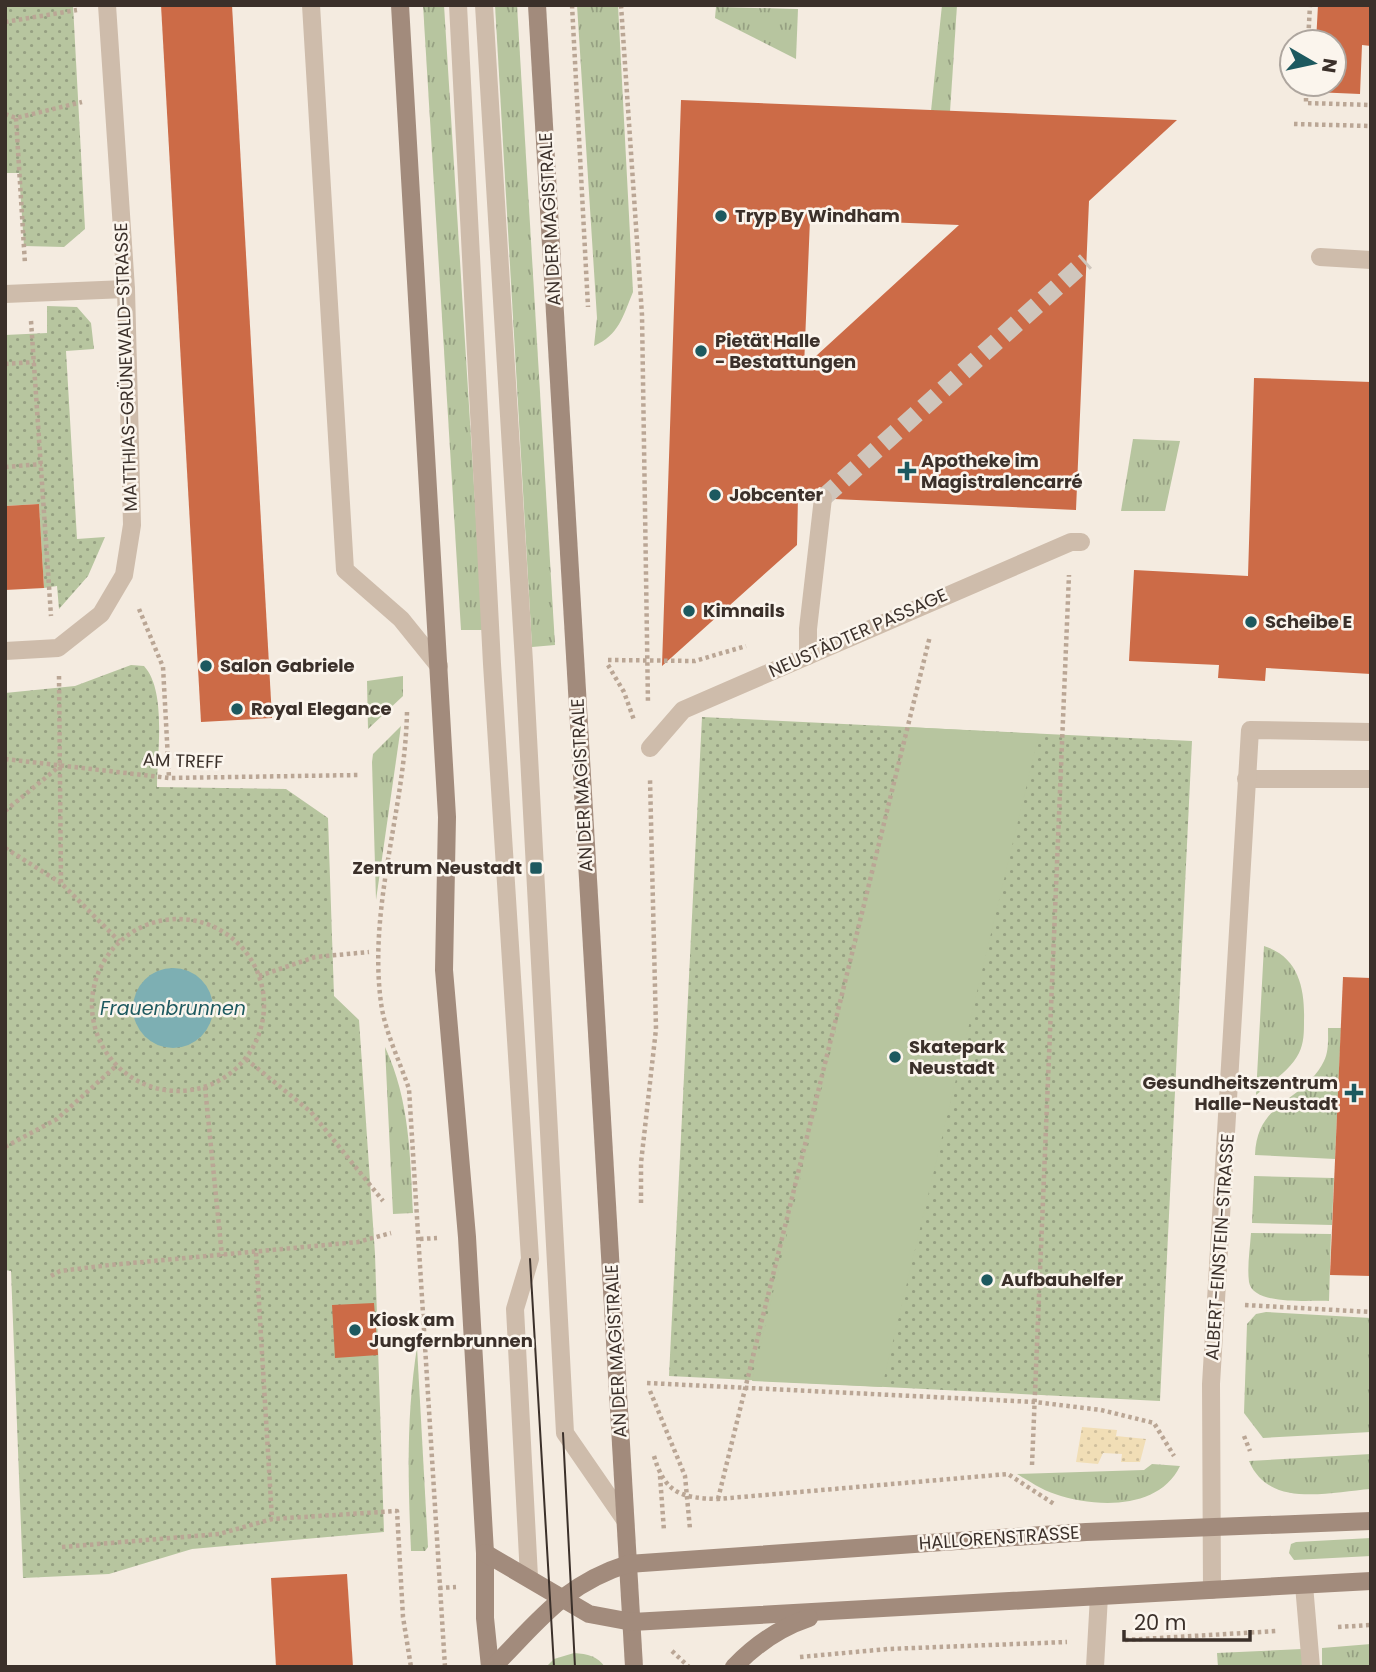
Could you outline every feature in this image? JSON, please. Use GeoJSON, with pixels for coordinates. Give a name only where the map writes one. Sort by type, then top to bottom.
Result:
{"type":"FeatureCollection","features":[{"type":"Feature","properties":{"kind":"main road"},"geometry":{"type":"LineString","coordinates":[[400,5],[447,817],[444,970],[467,1237],[485,1552],[485,1618],[491,1667]]}},
{"type":"Feature","properties":{"kind":"main road","name":"AN DER MAGISTRALE"},"geometry":{"type":"LineString","coordinates":[[537,5],[634,1667]]}},
{"type":"Feature","properties":{"kind":"main road","name":"HALLORENSTRASSE"},"geometry":{"type":"LineString","coordinates":[[628,1564],[1072,1533],[1371,1521]]}},
{"type":"Feature","properties":{"kind":"main road"},"geometry":{"type":"LineString","coordinates":[[485,1552],[589,1614],[632,1622],[1371,1581]]}},
{"type":"Feature","properties":{"kind":"main road"},"geometry":{"type":"LineString","coordinates":[[491,1667],[560,1599],[597,1574],[628,1564]]}},
{"type":"Feature","properties":{"kind":"main road"},"geometry":{"type":"LineString","coordinates":[[734,1667],[753,1647],[787,1625],[832,1610]]}},
{"type":"Feature","properties":{"kind":"street","name":"MATTHIAS-GRÜNEWALD-STRASSE"},"geometry":{"type":"LineString","coordinates":[[56,648],[101,614],[124,575],[132,525],[126,289],[107,5]]}},
{"type":"Feature","properties":{"kind":"street"},"geometry":{"type":"LineString","coordinates":[[311,5],[345,570],[401,619],[439,666]]}},
{"type":"Feature","properties":{"kind":"street"},"geometry":{"type":"LineString","coordinates":[[458,5],[492,664],[530,1259],[515,1308],[529,1577]]}},
{"type":"Feature","properties":{"kind":"street"},"geometry":{"type":"LineString","coordinates":[[484,5],[527,704],[565,1433],[625,1520]]}},
{"type":"Feature","properties":{"kind":"street"},"geometry":{"type":"LineString","coordinates":[[1320,257],[1371,260]]}},
{"type":"Feature","properties":{"kind":"street"},"geometry":{"type":"LineString","coordinates":[[5,294],[126,289]]}},
{"type":"Feature","properties":{"kind":"street"},"geometry":{"type":"LineString","coordinates":[[808,656],[808,629],[823,498]]}},
{"type":"Feature","properties":{"kind":"street","name":"NEUSTÄDTER PASSAGE"},"geometry":{"type":"LineString","coordinates":[[650,748],[683,710],[941,597],[1076,542]]}},
{"type":"Feature","properties":{"kind":"street"},"geometry":{"type":"LineString","coordinates":[[5,651],[56,648]]}},
{"type":"Feature","properties":{"kind":"street"},"geometry":{"type":"LineString","coordinates":[[527,704],[563,1433]]}},
{"type":"Feature","properties":{"kind":"street","name":"ALBERT-EINSTEIN-STRASSE"},"geometry":{"type":"LineString","coordinates":[[1212,1590],[1211,1384],[1241,919],[1250,730],[1371,732]]}},
{"type":"Feature","properties":{"kind":"street"},"geometry":{"type":"LineString","coordinates":[[1246,779],[1371,779]]}},
{"type":"Feature","properties":{"kind":"street"},"geometry":{"type":"LineString","coordinates":[[1304,1585],[1311,1667]]}},
{"type":"Feature","properties":{"kind":"street"},"geometry":{"type":"LineString","coordinates":[[1095,1667],[1099,1596]]}},
{"type":"Feature","properties":{"kind":"path"},"geometry":{"type":"LineString","coordinates":[[572,5],[589,318]]}},
{"type":"Feature","properties":{"kind":"path"},"geometry":{"type":"LineString","coordinates":[[621,5],[642,315],[656,1029],[641,1163],[641,1214]]}},
{"type":"Feature","properties":{"kind":"path"},"geometry":{"type":"LineString","coordinates":[[1309,28],[1310,5]]}},
{"type":"Feature","properties":{"kind":"path"},"geometry":{"type":"LineString","coordinates":[[5,22],[81,9]]}},
{"type":"Feature","properties":{"kind":"path"},"geometry":{"type":"LineString","coordinates":[[5,114],[16,118],[113,96]]}},
{"type":"Feature","properties":{"kind":"path"},"geometry":{"type":"LineString","coordinates":[[1306,98],[1306,103],[1371,105]]}},
{"type":"Feature","properties":{"kind":"path"},"geometry":{"type":"LineString","coordinates":[[16,118],[26,293],[35,362],[56,648],[61,765],[61,883]]}},
{"type":"Feature","properties":{"kind":"path"},"geometry":{"type":"LineString","coordinates":[[1294,124],[1371,126]]}},
{"type":"Feature","properties":{"kind":"path"},"geometry":{"type":"LineString","coordinates":[[5,364],[35,362]]}},
{"type":"Feature","properties":{"kind":"path"},"geometry":{"type":"LineString","coordinates":[[5,467],[42,464]]}},
{"type":"Feature","properties":{"kind":"path"},"geometry":{"type":"LineString","coordinates":[[1032,1465],[1076,542]]}},
{"type":"Feature","properties":{"kind":"path"},"geometry":{"type":"LineString","coordinates":[[124,575],[163,667],[169,778]]}},
{"type":"Feature","properties":{"kind":"path"},"geometry":{"type":"LineString","coordinates":[[718,1499],[747,1389],[903,737],[941,597]]}},
{"type":"Feature","properties":{"kind":"path"},"geometry":{"type":"LineString","coordinates":[[608,660],[695,661],[757,643]]}},
{"type":"Feature","properties":{"kind":"path"},"geometry":{"type":"LineString","coordinates":[[607,648],[608,660],[635,724],[650,748]]}},
{"type":"Feature","properties":{"kind":"path"},"geometry":{"type":"LineString","coordinates":[[408,702],[406,750],[378,939],[381,1005],[409,1089],[445,1667]]}},
{"type":"Feature","properties":{"kind":"path","name":"AM TREFF"},"geometry":{"type":"LineString","coordinates":[[5,760],[169,778],[360,775]]}},
{"type":"Feature","properties":{"kind":"path"},"geometry":{"type":"LineString","coordinates":[[5,811],[61,765]]}},
{"type":"Feature","properties":{"kind":"path"},"geometry":{"type":"LineString","coordinates":[[5,848],[61,883],[120,941]]}},
{"type":"Feature","properties":{"kind":"path"},"geometry":{"type":"LineString","coordinates":[[168,919],[197,920],[224,932],[246,951],[259,976],[265,1005],[259,1033],[245,1059],[228,1076],[205,1087],[182,1092],[158,1090],[135,1081],[116,1066],[100,1044],[92,1018],[92,991],[101,965],[120,941],[141,927],[168,919]]}},
{"type":"Feature","properties":{"kind":"path"},"geometry":{"type":"LineString","coordinates":[[259,976],[315,957],[369,952]]}},
{"type":"Feature","properties":{"kind":"path"},"geometry":{"type":"LineString","coordinates":[[245,1059],[312,1112],[383,1201]]}},
{"type":"Feature","properties":{"kind":"path"},"geometry":{"type":"LineString","coordinates":[[5,1147],[57,1119],[116,1066]]}},
{"type":"Feature","properties":{"kind":"path"},"geometry":{"type":"LineString","coordinates":[[205,1087],[222,1256]]}},
{"type":"Feature","properties":{"kind":"path"},"geometry":{"type":"LineString","coordinates":[[51,1276],[60,1271],[110,1265],[358,1242],[391,1233]]}},
{"type":"Feature","properties":{"kind":"path"},"geometry":{"type":"LineString","coordinates":[[256,1253],[272,1519]]}},
{"type":"Feature","properties":{"kind":"path"},"geometry":{"type":"LineString","coordinates":[[1244,1304],[1371,1312]]}},
{"type":"Feature","properties":{"kind":"path"},"geometry":{"type":"LineString","coordinates":[[646,1369],[648,1407]]}},
{"type":"Feature","properties":{"kind":"path"},"geometry":{"type":"LineString","coordinates":[[646,1382],[1035,1402],[1101,1410],[1154,1423],[1174,1456]]}},
{"type":"Feature","properties":{"kind":"path"},"geometry":{"type":"LineString","coordinates":[[651,1444],[660,1474],[668,1485],[688,1498],[718,1499],[1008,1474]]}},
{"type":"Feature","properties":{"kind":"path"},"geometry":{"type":"LineString","coordinates":[[62,1547],[219,1534],[272,1519],[397,1511],[403,1617],[411,1667]]}},
{"type":"Feature","properties":{"kind":"path"},"geometry":{"type":"LineString","coordinates":[[794,1657],[888,1649],[1096,1641],[1371,1625]]}},
{"type":"Feature","properties":{"kind":"green space"},"geometry":{"type":"Polygon","coordinates":[[[5,5],[73,5],[85,229],[64,247],[24,246],[19,173],[5,173],[5,5]]]}},
{"type":"Feature","properties":{"kind":"green space"},"geometry":{"type":"Polygon","coordinates":[[[423,5],[444,5],[483,630],[461,630],[423,5]]]}},
{"type":"Feature","properties":{"kind":"green space"},"geometry":{"type":"Polygon","coordinates":[[[495,5],[517,5],[555,645],[532,647],[495,5]]]}},
{"type":"Feature","properties":{"kind":"green space"},"geometry":{"type":"Polygon","coordinates":[[[577,5],[618,5],[633,292],[615,330],[594,346],[597,318],[577,5]]]}},
{"type":"Feature","properties":{"kind":"green space"},"geometry":{"type":"Polygon","coordinates":[[[942,5],[957,5],[950,112],[931,111],[942,5]]]}},
{"type":"Feature","properties":{"kind":"green space"},"geometry":{"type":"Polygon","coordinates":[[[716,7],[798,9],[796,59],[715,18],[716,7]]]}},
{"type":"Feature","properties":{"kind":"green space"},"geometry":{"type":"Polygon","coordinates":[[[47,306],[77,307],[91,323],[94,349],[66,351],[77,539],[105,537],[88,576],[59,609],[57,586],[44,588],[39,504],[5,506],[5,335],[47,333],[47,306]]]}},
{"type":"Feature","properties":{"kind":"green space"},"geometry":{"type":"Polygon","coordinates":[[[1133,439],[1180,441],[1165,511],[1121,511],[1133,439]]]}},
{"type":"Feature","properties":{"kind":"green space"},"geometry":{"type":"Polygon","coordinates":[[[131,665],[144,666],[156,691],[159,723],[157,787],[286,789],[328,818],[334,996],[359,1020],[375,1254],[384,1532],[192,1549],[109,1574],[23,1578],[11,1271],[5,1270],[5,693],[75,686],[131,665]]]}},
{"type":"Feature","properties":{"kind":"green space"},"geometry":{"type":"Polygon","coordinates":[[[403,676],[403,696],[368,729],[367,681],[403,676]]]}},
{"type":"Feature","properties":{"kind":"green space"},"geometry":{"type":"Polygon","coordinates":[[[702,717],[1192,741],[1160,1401],[669,1376],[702,717]]]}},
{"type":"Feature","properties":{"kind":"green space"},"geometry":{"type":"Polygon","coordinates":[[[401,726],[376,900],[373,754],[401,726]]]}},
{"type":"Feature","properties":{"kind":"green space","name":"Skatepark Neustadt"},"geometry":{"type":"Polygon","coordinates":[[[908,727],[1039,734],[882,1387],[752,1381],[908,727]]]}},
{"type":"Feature","properties":{"kind":"green space"},"geometry":{"type":"Polygon","coordinates":[[[1264,946],[1285,958],[1297,976],[1303,997],[1304,1033],[1301,1049],[1286,1071],[1256,1095],[1264,946]]]}},
{"type":"Feature","properties":{"kind":"green space"},"geometry":{"type":"Polygon","coordinates":[[[1328,1028],[1341,1028],[1335,1159],[1255,1155],[1258,1137],[1272,1112],[1305,1086],[1324,1061],[1328,1028]]]}},
{"type":"Feature","properties":{"kind":"green space"},"geometry":{"type":"Polygon","coordinates":[[[385,1047],[400,1088],[404,1108],[413,1213],[393,1214],[385,1047]]]}},
{"type":"Feature","properties":{"kind":"green space"},"geometry":{"type":"Polygon","coordinates":[[[1254,1176],[1334,1178],[1332,1225],[1252,1223],[1254,1176]]]}},
{"type":"Feature","properties":{"kind":"green space"},"geometry":{"type":"Polygon","coordinates":[[[1251,1233],[1331,1234],[1329,1301],[1283,1300],[1261,1295],[1253,1290],[1248,1276],[1251,1233]]]}},
{"type":"Feature","properties":{"kind":"green space"},"geometry":{"type":"Polygon","coordinates":[[[1266,1312],[1371,1318],[1371,1432],[1263,1438],[1244,1413],[1247,1324],[1256,1314],[1266,1312]]]}},
{"type":"Feature","properties":{"kind":"green space"},"geometry":{"type":"Polygon","coordinates":[[[417,1347],[428,1547],[425,1551],[411,1551],[409,1424],[417,1347]]]}},
{"type":"Feature","properties":{"kind":"green space"},"geometry":{"type":"Polygon","coordinates":[[[1371,1454],[1371,1489],[1319,1494],[1285,1492],[1271,1486],[1258,1476],[1249,1461],[1371,1454]]]}},
{"type":"Feature","properties":{"kind":"green space"},"geometry":{"type":"Polygon","coordinates":[[[1152,1464],[1180,1466],[1170,1480],[1157,1491],[1125,1502],[1071,1499],[1045,1490],[1017,1474],[1144,1470],[1152,1464]]]}},
{"type":"Feature","properties":{"kind":"green space"},"geometry":{"type":"Polygon","coordinates":[[[1371,1538],[1371,1556],[1294,1560],[1289,1553],[1291,1544],[1296,1542],[1371,1538]]]}},
{"type":"Feature","properties":{"kind":"green space"},"geometry":{"type":"Polygon","coordinates":[[[1371,1644],[1371,1667],[1322,1667],[1322,1648],[1371,1644]]]}},
{"type":"Feature","properties":{"kind":"green space"},"geometry":{"type":"Polygon","coordinates":[[[1302,1649],[1304,1667],[1218,1667],[1217,1653],[1302,1649]]]}},
{"type":"Feature","properties":{"kind":"green space"},"geometry":{"type":"Polygon","coordinates":[[[574,1653],[592,1656],[605,1667],[546,1667],[554,1659],[574,1653]]]}},
{"type":"Feature","properties":{"kind":"sand"},"geometry":{"type":"Polygon","coordinates":[[[1082,1427],[1117,1430],[1116,1436],[1146,1439],[1140,1462],[1121,1462],[1122,1454],[1103,1453],[1098,1464],[1076,1462],[1082,1427]]]}},
{"type":"Feature","properties":{"kind":"water","name":"Frauenbrunnen"},"geometry":{"type":"Polygon","coordinates":[[[165,968],[181,968],[195,974],[207,986],[213,1000],[213,1016],[207,1030],[195,1042],[181,1048],[165,1048],[151,1042],[139,1030],[133,1016],[133,1000],[139,986],[151,974],[165,968]]]}},
{"type":"Feature","properties":{"kind":"building"},"geometry":{"type":"Polygon","coordinates":[[[161,5],[232,5],[272,718],[201,722],[161,5]]]}},
{"type":"Feature","properties":{"kind":"building"},"geometry":{"type":"Polygon","coordinates":[[[1318,5],[1371,5],[1371,46],[1362,45],[1360,94],[1348,93],[1348,28],[1317,28],[1318,5]]]}},
{"type":"Feature","properties":{"kind":"building"},"geometry":{"type":"Polygon","coordinates":[[[681,100],[1177,120],[1089,201],[1076,510],[834,499],[830,489],[819,487],[812,497],[798,496],[797,545],[662,666],[681,100]],[[810,219],[804,367],[959,225],[810,219]]]}},
{"type":"Feature","properties":{"kind":"building"},"geometry":{"type":"Polygon","coordinates":[[[1254,378],[1371,382],[1371,674],[1266,668],[1265,681],[1218,678],[1219,665],[1129,661],[1134,570],[1248,576],[1254,378]]]}},
{"type":"Feature","properties":{"kind":"building"},"geometry":{"type":"Polygon","coordinates":[[[39,504],[44,588],[5,590],[5,506],[39,504]]]}},
{"type":"Feature","properties":{"kind":"building","name":"Gesundheitszentrum Halle-Neustadt"},"geometry":{"type":"Polygon","coordinates":[[[1343,977],[1371,978],[1371,1276],[1330,1275],[1343,977]]]}},
{"type":"Feature","properties":{"kind":"building","name":"Kiosk am Jungfernbrunnen"},"geometry":{"type":"Polygon","coordinates":[[[374,1303],[378,1355],[335,1358],[332,1305],[374,1303]]]}},
{"type":"Feature","properties":{"kind":"building"},"geometry":{"type":"Polygon","coordinates":[[[347,1574],[353,1667],[276,1667],[271,1578],[347,1574]]]}},
{"type":"Feature","properties":{"kind":"tunnel"},"geometry":{"type":"LineString","coordinates":[[823,498],[1086,261]]}},
{"type":"Feature","properties":{"kind":"tram line"},"geometry":{"type":"LineString","coordinates":[[530,1259],[554,1667]]}},
{"type":"Feature","properties":{"kind":"tram line"},"geometry":{"type":"LineString","coordinates":[[563,1433],[575,1667]]}},
{"type":"Feature","properties":{"kind":"place","name":"Tryp By Windham"},"geometry":{"type":"Point","coordinates":[721,216]}},
{"type":"Feature","properties":{"kind":"place","name":"Pietät Halle - Bestattungen"},"geometry":{"type":"Point","coordinates":[701,351]}},
{"type":"Feature","properties":{"kind":"place","name":"Apotheke im Magistralencarré"},"geometry":{"type":"Point","coordinates":[907,471]}},
{"type":"Feature","properties":{"kind":"place","name":"Jobcenter"},"geometry":{"type":"Point","coordinates":[715,495]}},
{"type":"Feature","properties":{"kind":"place","name":"Kimnails"},"geometry":{"type":"Point","coordinates":[689,611]}},
{"type":"Feature","properties":{"kind":"place","name":"Scheibe E"},"geometry":{"type":"Point","coordinates":[1251,622]}},
{"type":"Feature","properties":{"kind":"place","name":"Salon Gabriele"},"geometry":{"type":"Point","coordinates":[206,666]}},
{"type":"Feature","properties":{"kind":"place","name":"Royal Elegance"},"geometry":{"type":"Point","coordinates":[237,709]}},
{"type":"Feature","properties":{"kind":"place","name":"Zentrum Neustadt"},"geometry":{"type":"Point","coordinates":[536,868]}},
{"type":"Feature","properties":{"kind":"place","name":"Skatepark Neustadt"},"geometry":{"type":"Point","coordinates":[895,1057]}},
{"type":"Feature","properties":{"kind":"place","name":"Gesundheitszentrum Halle-Neustadt"},"geometry":{"type":"Point","coordinates":[1354,1093]}},
{"type":"Feature","properties":{"kind":"place","name":"Aufbauhelfer"},"geometry":{"type":"Point","coordinates":[987,1280]}},
{"type":"Feature","properties":{"kind":"place","name":"Kiosk am Jungfernbrunnen"},"geometry":{"type":"Point","coordinates":[355,1330]}}]}
